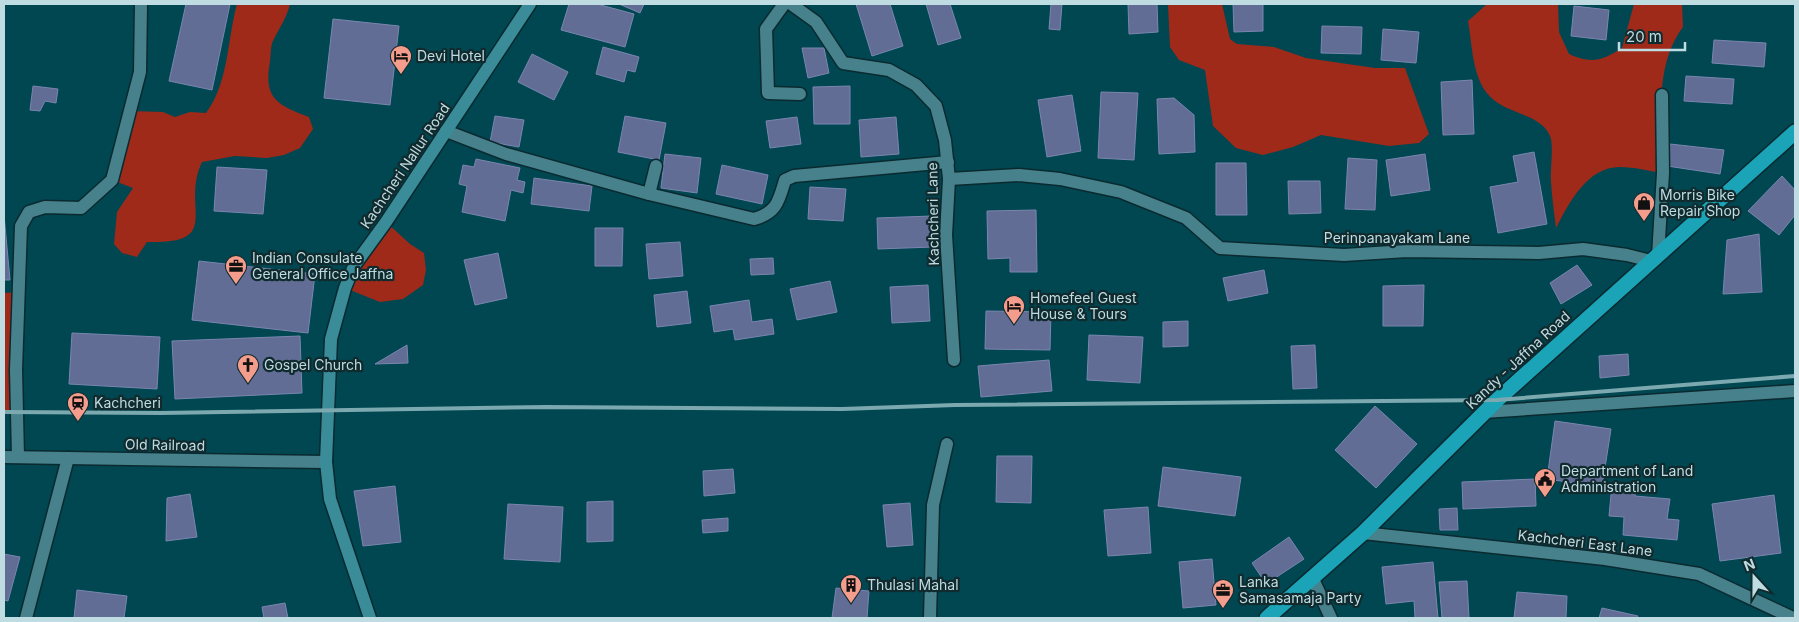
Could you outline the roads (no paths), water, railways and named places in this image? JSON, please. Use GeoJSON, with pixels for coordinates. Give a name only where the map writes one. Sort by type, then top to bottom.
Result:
{"type":"FeatureCollection","features":[{"type":"Feature","properties":{"kind":"highway","name":"Kandy - Jaffna Road"},"geometry":{"type":"LineString","coordinates":[[1267,618],[1362,533],[1484,412],[1795,132]]}},
{"type":"Feature","properties":{"kind":"street"},"geometry":{"type":"LineString","coordinates":[[18,457],[16,370],[21,226],[29,212],[45,207],[82,208],[112,180],[140,72],[141,4]]}},
{"type":"Feature","properties":{"kind":"street","name":"Kachcheri Nallur Road"},"geometry":{"type":"LineString","coordinates":[[370,618],[330,499],[326,462],[331,339],[345,288],[354,266],[530,4]]}},
{"type":"Feature","properties":{"kind":"street"},"geometry":{"type":"LineString","coordinates":[[784,4],[766,29],[768,92],[800,94]]}},
{"type":"Feature","properties":{"kind":"street","name":"Kachcheri Lane"},"geometry":{"type":"LineString","coordinates":[[791,4],[816,22],[843,63],[889,70],[916,85],[936,106],[945,140],[948,162],[946,235],[954,360]]}},
{"type":"Feature","properties":{"kind":"street"},"geometry":{"type":"LineString","coordinates":[[1654,259],[1663,174],[1662,95]]}},
{"type":"Feature","properties":{"kind":"street"},"geometry":{"type":"LineString","coordinates":[[446,131],[506,154],[649,194],[754,218],[766,216],[778,202],[786,180],[794,176],[948,162]]}},
{"type":"Feature","properties":{"kind":"street"},"geometry":{"type":"LineString","coordinates":[[649,194],[656,166]]}},
{"type":"Feature","properties":{"kind":"street","name":"Perinpanayakam Lane"},"geometry":{"type":"LineString","coordinates":[[949,179],[1020,175],[1060,179],[1122,192],[1186,218],[1220,248],[1344,255],[1407,250],[1539,254],[1583,249],[1654,259]]}},
{"type":"Feature","properties":{"kind":"street"},"geometry":{"type":"LineString","coordinates":[[1484,412],[1795,391]]}},
{"type":"Feature","properties":{"kind":"street"},"geometry":{"type":"LineString","coordinates":[[930,618],[933,504],[946,444]]}},
{"type":"Feature","properties":{"kind":"street","name":"Old Railroad"},"geometry":{"type":"LineString","coordinates":[[4,457],[326,462]]}},
{"type":"Feature","properties":{"kind":"street"},"geometry":{"type":"LineString","coordinates":[[26,618],[68,458]]}},
{"type":"Feature","properties":{"kind":"street","name":"Kachcheri East Lane"},"geometry":{"type":"LineString","coordinates":[[1362,533],[1605,559],[1699,574],[1793,618]]}},
{"type":"Feature","properties":{"kind":"street"},"geometry":{"type":"LineString","coordinates":[[1312,577],[1331,618]]}},
{"type":"Feature","properties":{"kind":"railway"},"geometry":{"type":"LineString","coordinates":[[4,412],[161,413],[546,407],[842,409],[955,405],[1497,400],[1795,376]]}},
{"type":"Feature","properties":{"kind":"place","name":"Devi Hotel"},"geometry":{"type":"Point","coordinates":[401,75]}},
{"type":"Feature","properties":{"kind":"place","name":"Morris Bike Repair Shop"},"geometry":{"type":"Point","coordinates":[1644,222]}},
{"type":"Feature","properties":{"kind":"place","name":"Indian Consulate General Office Jaffna"},"geometry":{"type":"Point","coordinates":[236,285]}},
{"type":"Feature","properties":{"kind":"place","name":"Homefeel Guest House & Tours"},"geometry":{"type":"Point","coordinates":[1014,325]}},
{"type":"Feature","properties":{"kind":"place","name":"Gospel Church"},"geometry":{"type":"Point","coordinates":[248,384]}},
{"type":"Feature","properties":{"kind":"place","name":"Kachcheri"},"geometry":{"type":"Point","coordinates":[78,422]}},
{"type":"Feature","properties":{"kind":"place","name":"Department of Land Administration"},"geometry":{"type":"Point","coordinates":[1545,498]}},
{"type":"Feature","properties":{"kind":"place","name":"Thulasi Mahal"},"geometry":{"type":"Point","coordinates":[851,604]}},
{"type":"Feature","properties":{"kind":"place","name":"Lanka Samasamaja Party"},"geometry":{"type":"Point","coordinates":[1223,609]}}]}
